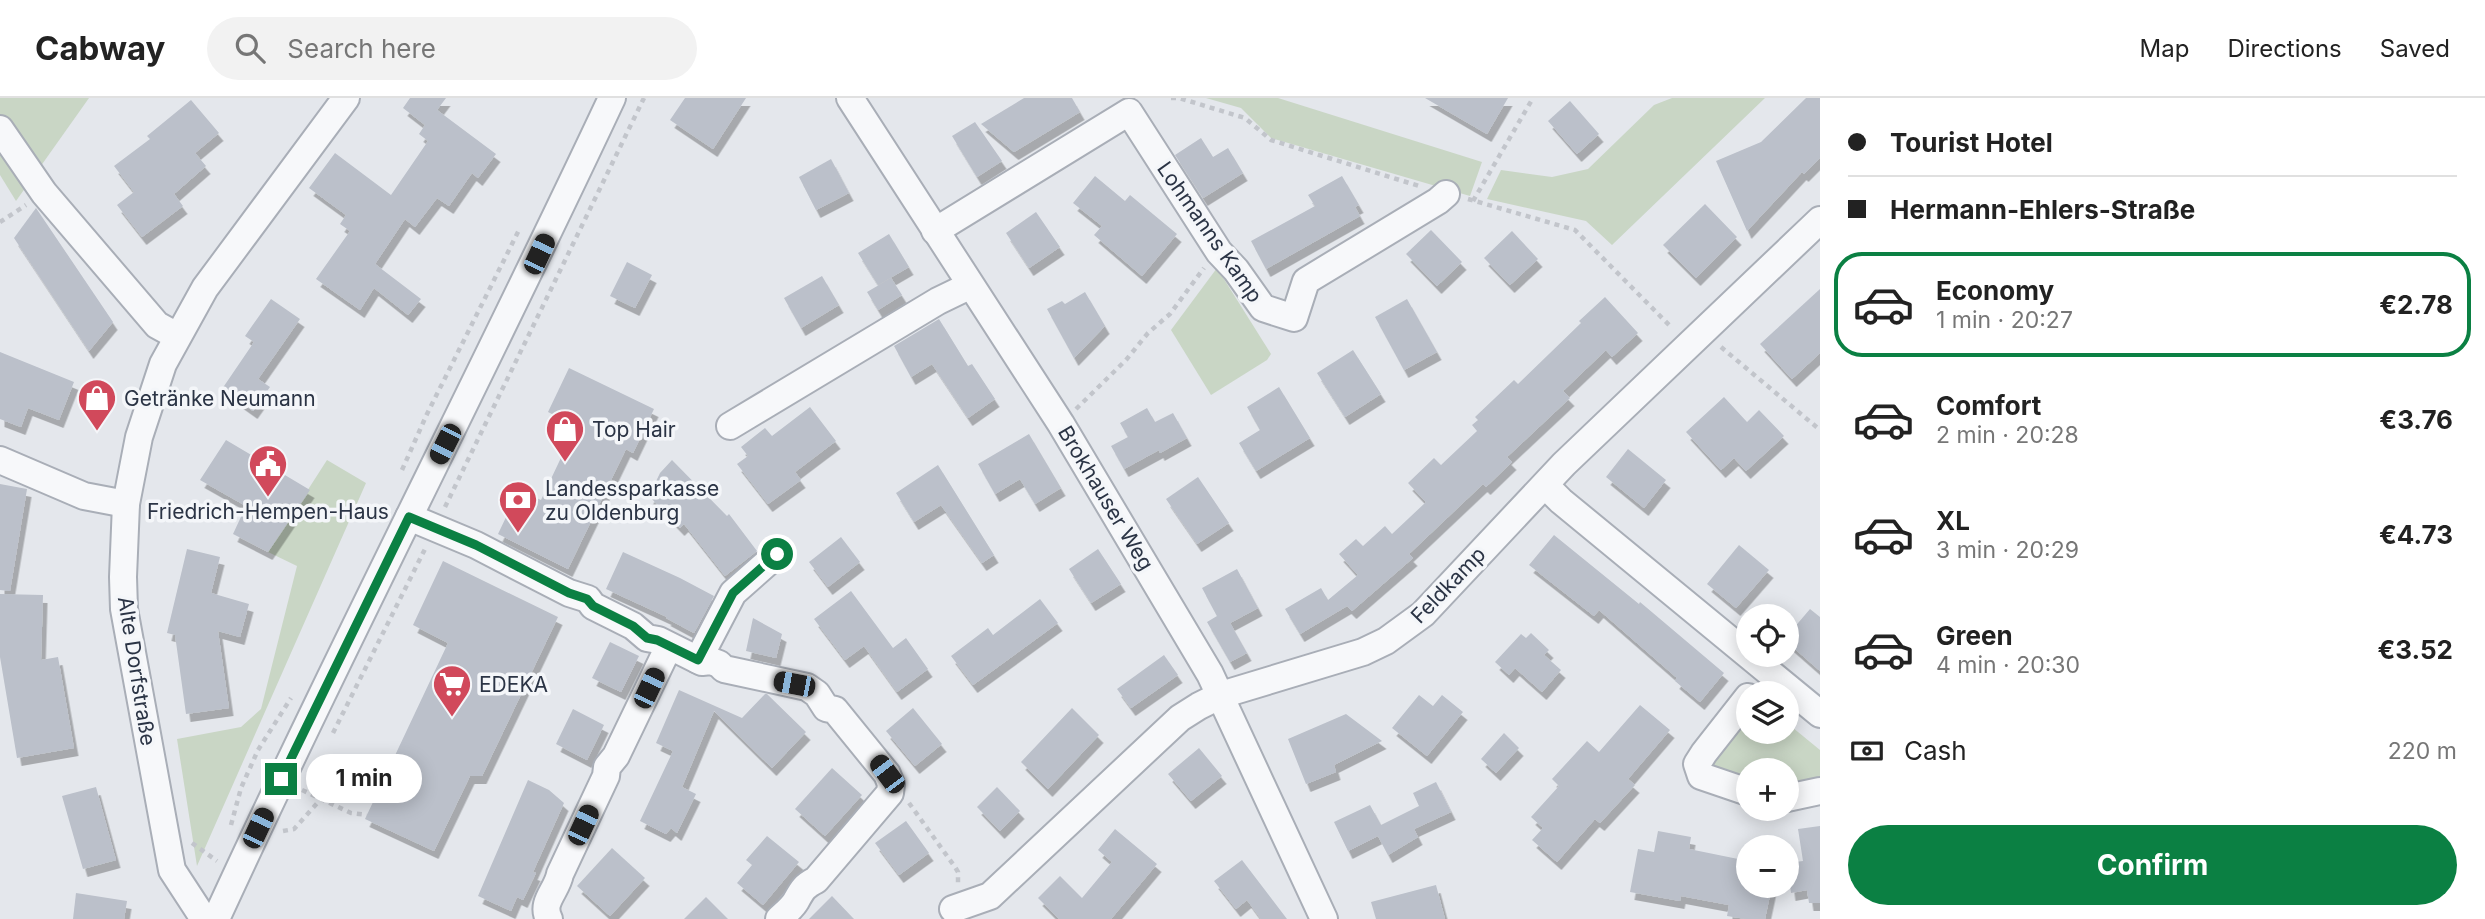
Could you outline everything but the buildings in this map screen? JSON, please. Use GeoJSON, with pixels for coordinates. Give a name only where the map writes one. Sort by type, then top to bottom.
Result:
{"type":"FeatureCollection","features":[{"type":"Feature","properties":{"kind":"street","name":"Alte Dorfstraße"},"geometry":{"type":"LineString","coordinates":[[204,919],[172,870],[124,609],[123,543],[126,504],[139,437],[163,364],[177,337],[205,288],[346,98]]}},
{"type":"Feature","properties":{"kind":"street"},"geometry":{"type":"LineString","coordinates":[[216,919],[409,517],[529,276],[612,98]]}},
{"type":"Feature","properties":{"kind":"street","name":"Brokhauser Weg"},"geometry":{"type":"LineString","coordinates":[[850,98],[1060,424],[1154,578],[1221,695],[1324,919]]}},
{"type":"Feature","properties":{"kind":"street","name":"Lohmanns Kamp"},"geometry":{"type":"LineString","coordinates":[[936,231],[1129,112],[1219,252],[1236,270],[1263,309],[1294,318],[1306,281],[1446,194]]}},
{"type":"Feature","properties":{"kind":"street"},"geometry":{"type":"LineString","coordinates":[[0,129],[44,193],[157,325],[177,337]]}},
{"type":"Feature","properties":{"kind":"street","name":"Feldkamp"},"geometry":{"type":"LineString","coordinates":[[953,909],[990,895],[1180,718],[1221,695],[1363,652],[1404,630],[1423,614],[1545,485],[1820,220]]}},
{"type":"Feature","properties":{"kind":"street"},"geometry":{"type":"LineString","coordinates":[[730,426],[938,301],[970,286]]}},
{"type":"Feature","properties":{"kind":"street"},"geometry":{"type":"LineString","coordinates":[[0,460],[84,496],[126,504]]}},
{"type":"Feature","properties":{"kind":"street"},"geometry":{"type":"LineString","coordinates":[[1545,485],[1820,714]]}},
{"type":"Feature","properties":{"kind":"street"},"geometry":{"type":"LineString","coordinates":[[409,517],[476,545],[569,593],[578,594],[593,606],[633,626],[647,638],[698,660],[711,661],[724,669],[812,690],[821,703],[835,710],[890,779],[891,788],[888,797],[816,880],[806,884],[795,902],[779,919]]}},
{"type":"Feature","properties":{"kind":"street"},"geometry":{"type":"LineString","coordinates":[[698,660],[733,593],[777,554]]}},
{"type":"Feature","properties":{"kind":"street"},"geometry":{"type":"LineString","coordinates":[[549,919],[546,912],[547,901],[559,883],[560,874],[606,776],[607,767],[616,756],[669,646]]}},
{"type":"Feature","properties":{"kind":"street"},"geometry":{"type":"LineString","coordinates":[[1761,681],[1768,672]]}},
{"type":"Feature","properties":{"kind":"street"},"geometry":{"type":"LineString","coordinates":[[1736,712],[1697,764],[1701,776],[1736,788]]}},
{"type":"Feature","properties":{"kind":"street"},"geometry":{"type":"LineString","coordinates":[[1799,795],[1820,791]]}},
{"type":"Feature","properties":{"kind":"path"},"geometry":{"type":"LineString","coordinates":[[1473,201],[1533,98]]}},
{"type":"Feature","properties":{"kind":"path"},"geometry":{"type":"LineString","coordinates":[[1060,424],[1170,314],[1211,258],[1219,252]]}},
{"type":"Feature","properties":{"kind":"path"},"geometry":{"type":"LineString","coordinates":[[1701,335],[1716,343],[1820,430]]}},
{"type":"Feature","properties":{"kind":"path"},"geometry":{"type":"LineString","coordinates":[[891,788],[901,791],[958,872],[953,909]]}},
{"type":"Feature","properties":{"kind":"path"},"geometry":{"type":"LineString","coordinates":[[301,789],[351,813],[367,815]]}},
{"type":"Feature","properties":{"kind":"path"},"geometry":{"type":"LineString","coordinates":[[282,831],[295,829],[321,799]]}},
{"type":"Feature","properties":{"kind":"green space"},"geometry":{"type":"Polygon","coordinates":[[[0,98],[89,98],[16,201],[0,175],[0,98]]]}},
{"type":"Feature","properties":{"kind":"green space"},"geometry":{"type":"Polygon","coordinates":[[[1206,98],[1278,98],[1482,162],[1470,196],[1271,138],[1241,108],[1206,98]]]}},
{"type":"Feature","properties":{"kind":"green space"},"geometry":{"type":"Polygon","coordinates":[[[1672,98],[1765,98],[1612,245],[1586,221],[1487,199],[1501,170],[1552,177],[1588,169],[1654,105],[1672,98]]]}},
{"type":"Feature","properties":{"kind":"green space"},"geometry":{"type":"Polygon","coordinates":[[[1217,268],[1271,354],[1267,360],[1211,395],[1171,330],[1217,268]]]}},
{"type":"Feature","properties":{"kind":"green space"},"geometry":{"type":"Polygon","coordinates":[[[327,460],[366,483],[197,866],[177,739],[241,727],[261,709],[297,566],[268,552],[327,460]]]}},
{"type":"Feature","properties":{"kind":"green space"},"geometry":{"type":"Polygon","coordinates":[[[1736,730],[1736,744],[1799,744],[1799,733],[1820,750],[1820,781],[1799,785],[1799,758],[1736,758],[1736,777],[1714,770],[1712,763],[1736,730]]]}},
{"type":"Feature","properties":{"kind":"place","name":"Getränke Neumann"},"geometry":{"type":"Point","coordinates":[97,432]}},
{"type":"Feature","properties":{"kind":"place","name":"Top Hair"},"geometry":{"type":"Point","coordinates":[565,463]}},
{"type":"Feature","properties":{"kind":"place","name":"Friedrich-Hempen-Haus"},"geometry":{"type":"Point","coordinates":[268,498]}},
{"type":"Feature","properties":{"kind":"place","name":"Landessparkasse zu Oldenburg"},"geometry":{"type":"Point","coordinates":[518,534]}},
{"type":"Feature","properties":{"kind":"place","name":"EDEKA"},"geometry":{"type":"Point","coordinates":[452,718]}},
{"type":"Feature","properties":{"kind":"route"},"geometry":{"type":"LineString","coordinates":[[281,779],[409,517],[476,545],[569,593],[578,594],[593,606],[633,626],[647,638],[657,640],[698,660],[733,593],[777,554]]}}]}
